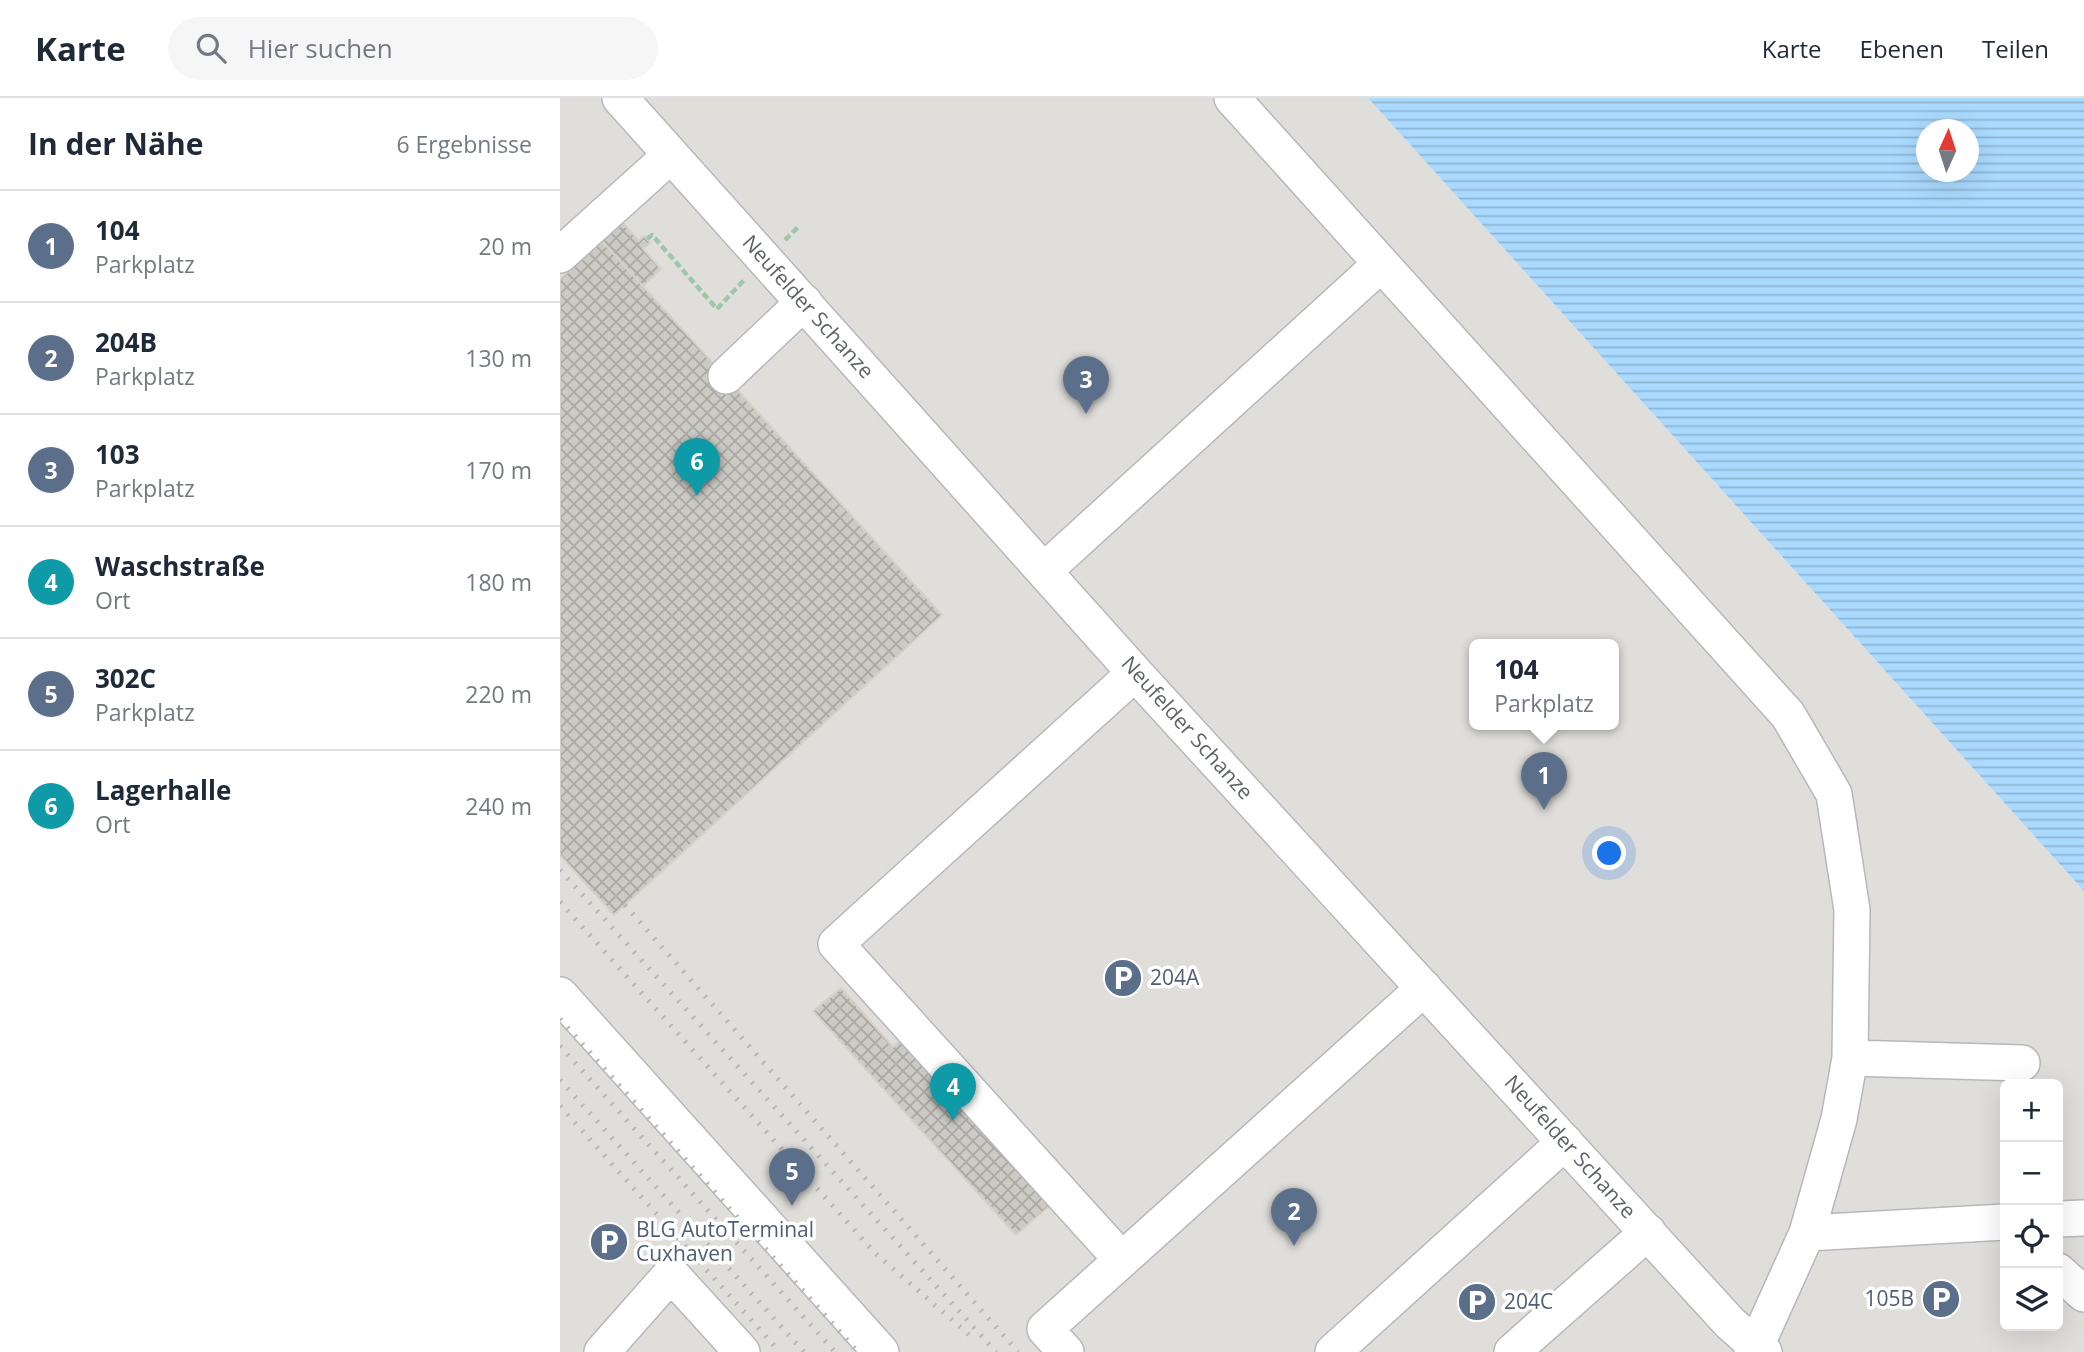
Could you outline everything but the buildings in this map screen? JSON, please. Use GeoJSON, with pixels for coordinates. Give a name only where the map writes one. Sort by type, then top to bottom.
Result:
{"type":"FeatureCollection","features":[{"type":"Feature","properties":{"kind":"lane","name":"Neufelder Schanze"},"geometry":{"type":"LineString","coordinates":[[620,98],[1135,673],[1757,1350]]}},
{"type":"Feature","properties":{"kind":"lane"},"geometry":{"type":"LineString","coordinates":[[1231,98],[1788,715],[1834,794],[1852,911],[1850,1058],[1839,1119],[1807,1233],[1757,1350]]}},
{"type":"Feature","properties":{"kind":"lane"},"geometry":{"type":"LineString","coordinates":[[560,255],[671,155]]}},
{"type":"Feature","properties":{"kind":"lane"},"geometry":{"type":"LineString","coordinates":[[1044,570],[1381,264]]}},
{"type":"Feature","properties":{"kind":"lane"},"geometry":{"type":"LineString","coordinates":[[726,376],[804,302]]}},
{"type":"Feature","properties":{"kind":"lane"},"geometry":{"type":"LineString","coordinates":[[1122,1260],[836,944],[1135,673]]}},
{"type":"Feature","properties":{"kind":"lane"},"geometry":{"type":"LineString","coordinates":[[1066,1352],[1045,1329],[1424,988]]}},
{"type":"Feature","properties":{"kind":"lane"},"geometry":{"type":"LineString","coordinates":[[560,995],[881,1352]]}},
{"type":"Feature","properties":{"kind":"lane"},"geometry":{"type":"LineString","coordinates":[[1850,1058],[2022,1063]]}},
{"type":"Feature","properties":{"kind":"lane"},"geometry":{"type":"LineString","coordinates":[[1333,1352],[1566,1142]]}},
{"type":"Feature","properties":{"kind":"lane"},"geometry":{"type":"LineString","coordinates":[[2063,1219],[2084,1218]]}},
{"type":"Feature","properties":{"kind":"lane"},"geometry":{"type":"LineString","coordinates":[[1807,1233],[2000,1223]]}},
{"type":"Feature","properties":{"kind":"lane"},"geometry":{"type":"LineString","coordinates":[[1512,1352],[1648,1231]]}},
{"type":"Feature","properties":{"kind":"lane"},"geometry":{"type":"LineString","coordinates":[[602,1352],[671,1274],[742,1352]]}},
{"type":"Feature","properties":{"kind":"lane"},"geometry":{"type":"LineString","coordinates":[[2063,1275],[2084,1294]]}},
{"type":"Feature","properties":{"kind":"path"},"geometry":{"type":"LineString","coordinates":[[779,245],[799,227]]}},
{"type":"Feature","properties":{"kind":"path"},"geometry":{"type":"LineString","coordinates":[[647,240],[652,235],[717,309],[749,275]]}},
{"type":"Feature","properties":{"kind":"shaded area"},"geometry":{"type":"Polygon","coordinates":[[[560,98],[1368,98],[2084,891],[2084,1352],[560,1352],[560,98]]]}},
{"type":"Feature","properties":{"kind":"water"},"geometry":{"type":"Polygon","coordinates":[[[1368,98],[2084,98],[2084,891],[1368,98]]]}},
{"type":"Feature","properties":{"kind":"railway"},"geometry":{"type":"LineString","coordinates":[[560,870],[996,1352]]}},
{"type":"Feature","properties":{"kind":"railway"},"geometry":{"type":"LineString","coordinates":[[560,902],[875,1253],[975,1340]]}},
{"type":"Feature","properties":{"kind":"railway"},"geometry":{"type":"LineString","coordinates":[[625,905],[1018,1352]]}},
{"type":"Feature","properties":{"kind":"railway"},"geometry":{"type":"LineString","coordinates":[[560,1019],[858,1352]]}},
{"type":"Feature","properties":{"kind":"railway"},"geometry":{"type":"LineString","coordinates":[[560,1046],[835,1352]]}},
{"type":"Feature","properties":{"kind":"railway"},"geometry":{"type":"LineString","coordinates":[[560,1080],[804,1352]]}},
{"type":"Feature","properties":{"kind":"railway"},"geometry":{"type":"LineString","coordinates":[[560,1106],[780,1352]]}},
{"type":"Feature","properties":{"kind":"place","name":"103"},"geometry":{"type":"Point","coordinates":[1086,414]}},
{"type":"Feature","properties":{"kind":"place","name":"Lagerhalle"},"geometry":{"type":"Point","coordinates":[697,496]}},
{"type":"Feature","properties":{"kind":"place","name":"104"},"geometry":{"type":"Point","coordinates":[1544,810]}},
{"type":"Feature","properties":{"kind":"place","name":"204A"},"geometry":{"type":"Point","coordinates":[1123,978]}},
{"type":"Feature","properties":{"kind":"place","name":"Waschstraße"},"geometry":{"type":"Point","coordinates":[953,1121]}},
{"type":"Feature","properties":{"kind":"place","name":"302C"},"geometry":{"type":"Point","coordinates":[792,1206]}},
{"type":"Feature","properties":{"kind":"place","name":"BLG AutoTerminal Cuxhaven"},"geometry":{"type":"Point","coordinates":[609,1242]}},
{"type":"Feature","properties":{"kind":"place","name":"204B"},"geometry":{"type":"Point","coordinates":[1294,1246]}},
{"type":"Feature","properties":{"kind":"place","name":"105B"},"geometry":{"type":"Point","coordinates":[1941,1299]}},
{"type":"Feature","properties":{"kind":"place","name":"204C"},"geometry":{"type":"Point","coordinates":[1477,1302]}}]}
